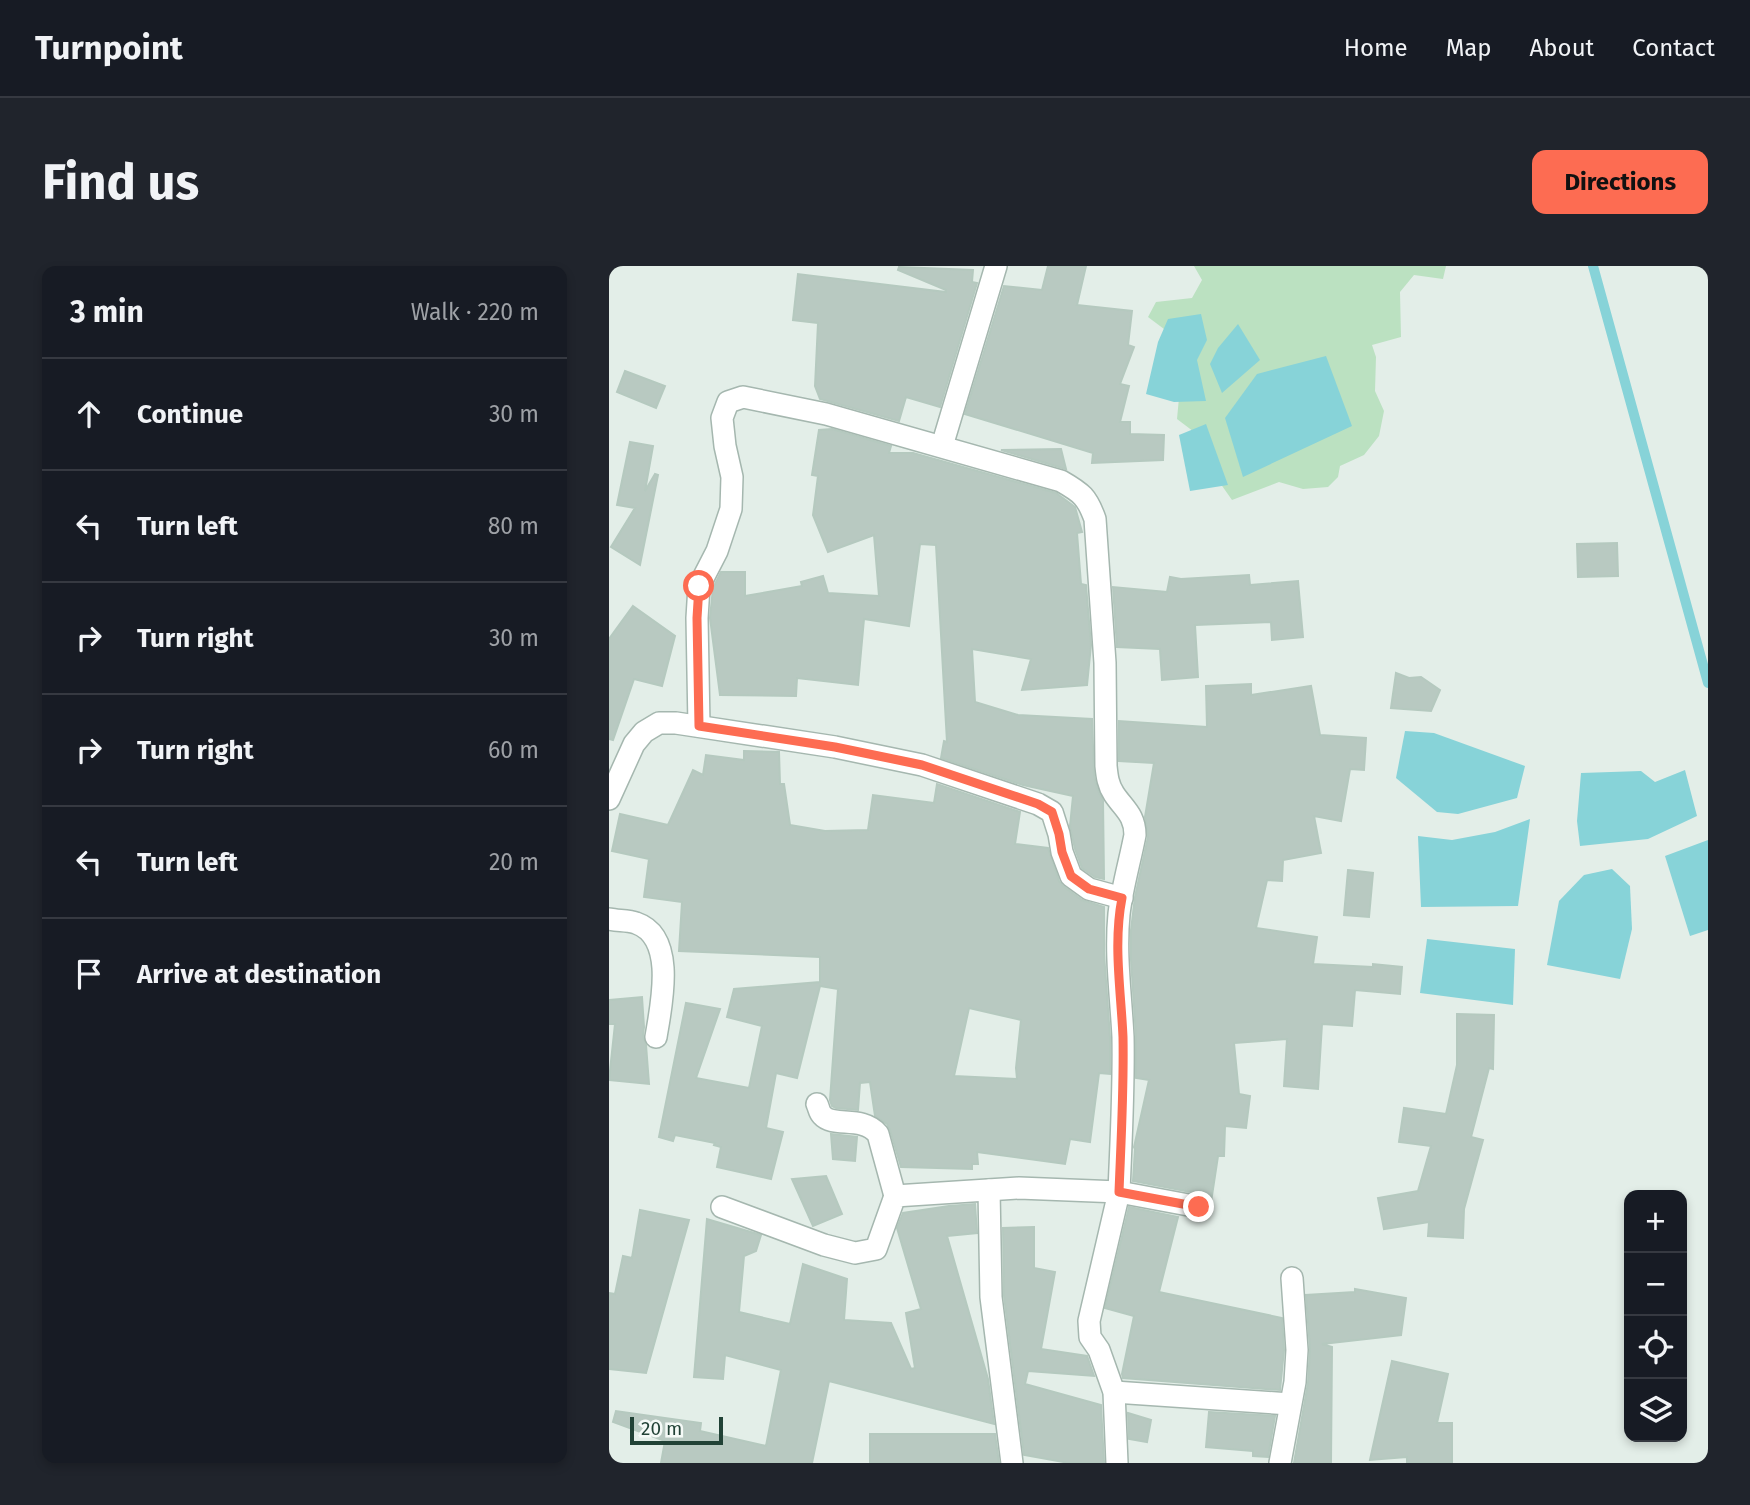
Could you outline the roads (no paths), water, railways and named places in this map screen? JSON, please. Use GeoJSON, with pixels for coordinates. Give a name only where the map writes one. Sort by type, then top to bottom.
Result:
{"type":"FeatureCollection","features":[{"type":"Feature","properties":{"kind":"street"},"geometry":{"type":"LineString","coordinates":[[942,446],[996,266]]}},
{"type":"Feature","properties":{"kind":"street"},"geometry":{"type":"LineString","coordinates":[[699,726],[699,586],[717,551],[731,509],[732,477],[722,418],[728,402],[743,397],[826,414],[942,446],[1061,481],[1079,492],[1089,503],[1095,519],[1105,650],[1108,781],[1135,825],[1118,934],[1118,985],[1123,1035],[1119,1192],[1089,1321],[1090,1337],[1099,1350],[1114,1392],[1117,1463]]}},
{"type":"Feature","properties":{"kind":"street"},"geometry":{"type":"LineString","coordinates":[[609,799],[634,744],[644,732],[659,723],[699,726],[835,747],[922,765],[1038,804],[1052,812],[1071,876],[1089,889],[1122,898]]}},
{"type":"Feature","properties":{"kind":"street"},"geometry":{"type":"LineString","coordinates":[[609,919],[637,923],[654,936],[661,951],[663,996],[656,1037]]}},
{"type":"Feature","properties":{"kind":"street"},"geometry":{"type":"LineString","coordinates":[[722,1207],[824,1245],[855,1253],[876,1249],[895,1196],[878,1134],[873,1127],[865,1124],[828,1119],[822,1115],[817,1104]]}},
{"type":"Feature","properties":{"kind":"street"},"geometry":{"type":"LineString","coordinates":[[895,1196],[1019,1188],[1119,1192],[1199,1207]]}},
{"type":"Feature","properties":{"kind":"street"},"geometry":{"type":"LineString","coordinates":[[989,1190],[991,1297],[1012,1463]]}},
{"type":"Feature","properties":{"kind":"street"},"geometry":{"type":"LineString","coordinates":[[1280,1463],[1295,1382],[1297,1350],[1292,1278]]}},
{"type":"Feature","properties":{"kind":"street"},"geometry":{"type":"LineString","coordinates":[[1114,1392],[1290,1404]]}},
{"type":"Feature","properties":{"kind":"water"},"geometry":{"type":"Polygon","coordinates":[[[1201,314],[1207,340],[1197,360],[1206,401],[1174,402],[1146,394],[1158,342],[1168,319],[1201,314]]]}},
{"type":"Feature","properties":{"kind":"water"},"geometry":{"type":"Polygon","coordinates":[[[1238,324],[1260,360],[1222,393],[1210,364],[1218,348],[1238,324]]]}},
{"type":"Feature","properties":{"kind":"water"},"geometry":{"type":"Polygon","coordinates":[[[1326,356],[1352,426],[1243,477],[1225,418],[1257,374],[1326,356]]]}},
{"type":"Feature","properties":{"kind":"water"},"geometry":{"type":"Polygon","coordinates":[[[1206,424],[1228,485],[1190,491],[1179,435],[1206,424]]]}},
{"type":"Feature","properties":{"kind":"water"},"geometry":{"type":"Polygon","coordinates":[[[1405,731],[1434,733],[1525,766],[1517,798],[1458,814],[1437,812],[1396,778],[1405,731]]]}},
{"type":"Feature","properties":{"kind":"water"},"geometry":{"type":"Polygon","coordinates":[[[1685,770],[1697,816],[1648,839],[1580,846],[1577,821],[1581,773],[1641,771],[1655,782],[1685,770]]]}},
{"type":"Feature","properties":{"kind":"water"},"geometry":{"type":"Polygon","coordinates":[[[1530,819],[1518,906],[1421,907],[1418,836],[1452,840],[1495,832],[1530,819]]]}},
{"type":"Feature","properties":{"kind":"water"},"geometry":{"type":"Polygon","coordinates":[[[1708,840],[1708,930],[1690,936],[1665,856],[1708,840]]]}},
{"type":"Feature","properties":{"kind":"water"},"geometry":{"type":"Polygon","coordinates":[[[1612,869],[1630,886],[1632,929],[1620,979],[1547,965],[1559,901],[1584,875],[1612,869]]]}},
{"type":"Feature","properties":{"kind":"water"},"geometry":{"type":"Polygon","coordinates":[[[1427,939],[1515,949],[1513,1005],[1420,993],[1427,939]]]}},
{"type":"Feature","properties":{"kind":"waterway"},"geometry":{"type":"LineString","coordinates":[[1593,266],[1708,683]]}}]}
